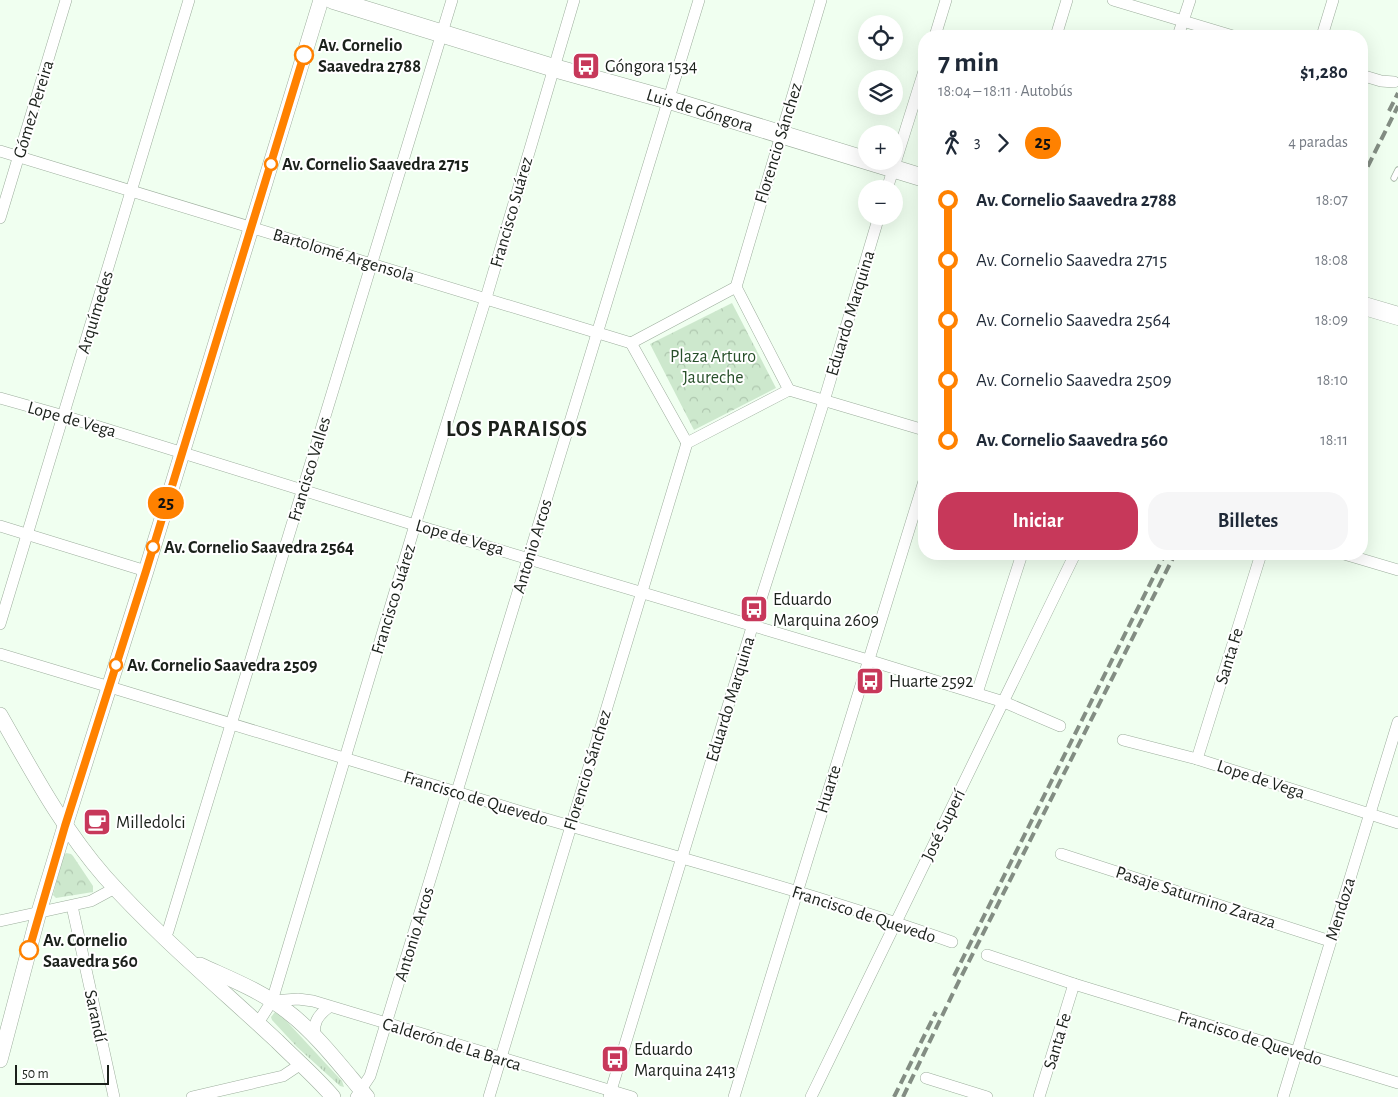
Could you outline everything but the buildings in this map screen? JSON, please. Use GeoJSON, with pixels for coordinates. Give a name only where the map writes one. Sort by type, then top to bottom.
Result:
{"type":"FeatureCollection","features":[{"type":"Feature","properties":{"kind":"main road"},"geometry":{"type":"LineString","coordinates":[[0,1060],[65,826],[146,571],[321,0]]}},
{"type":"Feature","properties":{"kind":"main road","name":"Luis de Góngora"},"geometry":{"type":"LineString","coordinates":[[333,0],[554,68],[669,100],[858,159]]}},
{"type":"Feature","properties":{"kind":"main road","name":"Luis de Góngora"},"geometry":{"type":"LineString","coordinates":[[893,170],[918,176]]}},
{"type":"Feature","properties":{"kind":"main road"},"geometry":{"type":"LineString","coordinates":[[1368,307],[1398,316]]}},
{"type":"Feature","properties":{"kind":"main road"},"geometry":{"type":"LineString","coordinates":[[0,715],[65,826],[92,862],[164,938],[301,1064],[330,1095]]}},
{"type":"Feature","properties":{"kind":"main road"},"geometry":{"type":"LineString","coordinates":[[185,958],[254,990],[290,1012],[316,1038],[361,1095]]}},
{"type":"Feature","properties":{"kind":"street","name":"Gómez Pereira"},"geometry":{"type":"LineString","coordinates":[[0,218],[66,0]]}},
{"type":"Feature","properties":{"kind":"street","name":"Arquímedes"},"geometry":{"type":"LineString","coordinates":[[0,624],[189,0]]}},
{"type":"Feature","properties":{"kind":"street","name":"Francisco Valles"},"geometry":{"type":"LineString","coordinates":[[164,938],[168,931],[452,0]]}},
{"type":"Feature","properties":{"kind":"street","name":"Francisco Suárez"},"geometry":{"type":"LineString","coordinates":[[258,1024],[272,1001],[415,524],[486,298],[574,0]]}},
{"type":"Feature","properties":{"kind":"street","name":"Antonio Arcos"},"geometry":{"type":"LineString","coordinates":[[361,1095],[370,1076],[699,0]]}},
{"type":"Feature","properties":{"kind":"street","name":"Florencio Sánchez"},"geometry":{"type":"LineString","coordinates":[[736,286],[822,0]]}},
{"type":"Feature","properties":{"kind":"street"},"geometry":{"type":"LineString","coordinates":[[937,30],[946,0]]}},
{"type":"Feature","properties":{"kind":"street"},"geometry":{"type":"LineString","coordinates":[[1058,30],[1068,0]]}},
{"type":"Feature","properties":{"kind":"street"},"geometry":{"type":"LineString","coordinates":[[1113,0],[1213,30]]}},
{"type":"Feature","properties":{"kind":"street"},"geometry":{"type":"LineString","coordinates":[[1180,30],[1190,0]]}},
{"type":"Feature","properties":{"kind":"street"},"geometry":{"type":"LineString","coordinates":[[1324,30],[1333,0]]}},
{"type":"Feature","properties":{"kind":"street"},"geometry":{"type":"LineString","coordinates":[[1368,77],[1394,82]]}},
{"type":"Feature","properties":{"kind":"street"},"geometry":{"type":"LineString","coordinates":[[903,138],[918,90]]}},
{"type":"Feature","properties":{"kind":"street","name":"Bartolomé Argensola"},"geometry":{"type":"LineString","coordinates":[[0,151],[252,226],[631,343]]}},
{"type":"Feature","properties":{"kind":"street"},"geometry":{"type":"LineString","coordinates":[[890,180],[893,170]]}},
{"type":"Feature","properties":{"kind":"street","name":"Eduardo Marquina"},"geometry":{"type":"LineString","coordinates":[[610,1094],[753,624],[824,401],[876,225]]}},
{"type":"Feature","properties":{"kind":"street"},"geometry":{"type":"LineString","coordinates":[[789,390],[736,286],[631,343],[687,443],[789,390],[918,428]]}},
{"type":"Feature","properties":{"kind":"street","name":"Lope de Vega"},"geometry":{"type":"LineString","coordinates":[[0,398],[977,693],[1004,702],[1060,726]]}},
{"type":"Feature","properties":{"kind":"street","name":"Florencio Sánchez"},"geometry":{"type":"LineString","coordinates":[[489,1097],[687,443]]}},
{"type":"Feature","properties":{"kind":"street","name":"Huarte"},"geometry":{"type":"LineString","coordinates":[[734,1097],[918,500]]}},
{"type":"Feature","properties":{"kind":"street"},"geometry":{"type":"LineString","coordinates":[[0,526],[146,571]]}},
{"type":"Feature","properties":{"kind":"street"},"geometry":{"type":"LineString","coordinates":[[977,693],[1020,560]]}},
{"type":"Feature","properties":{"kind":"street","name":"José Superí"},"geometry":{"type":"LineString","coordinates":[[811,1097],[1072,560]]}},
{"type":"Feature","properties":{"kind":"street","name":"Santa Fe"},"geometry":{"type":"LineString","coordinates":[[1197,759],[1259,560]]}},
{"type":"Feature","properties":{"kind":"street"},"geometry":{"type":"LineString","coordinates":[[1364,560],[1398,570]]}},
{"type":"Feature","properties":{"kind":"street","name":"Francisco de Quevedo"},"geometry":{"type":"LineString","coordinates":[[0,654],[345,759],[797,892],[896,922],[952,942]]}},
{"type":"Feature","properties":{"kind":"street","name":"Mendoza"},"geometry":{"type":"LineString","coordinates":[[1283,1097],[1398,722]]}},
{"type":"Feature","properties":{"kind":"street","name":"Lope de Vega"},"geometry":{"type":"LineString","coordinates":[[1122,740],[1197,759],[1398,823]]}},
{"type":"Feature","properties":{"kind":"street","name":"Pasaje Saturnino Zaraza"},"geometry":{"type":"LineString","coordinates":[[1061,854],[1330,941]]}},
{"type":"Feature","properties":{"kind":"street"},"geometry":{"type":"LineString","coordinates":[[0,921],[91,901],[115,888]]}},
{"type":"Feature","properties":{"kind":"street","name":"Sarandí"},"geometry":{"type":"LineString","coordinates":[[72,906],[114,1097]]}},
{"type":"Feature","properties":{"kind":"street","name":"Francisco de Quevedo"},"geometry":{"type":"LineString","coordinates":[[988,956],[1398,1084]]}},
{"type":"Feature","properties":{"kind":"street","name":"Santa Fe"},"geometry":{"type":"LineString","coordinates":[[1039,1097],[1074,984]]}},
{"type":"Feature","properties":{"kind":"street","name":"Calderón de La Barca"},"geometry":{"type":"LineString","coordinates":[[272,1001],[298,999],[313,1001],[610,1094],[632,1097]]}},
{"type":"Feature","properties":{"kind":"street"},"geometry":{"type":"LineString","coordinates":[[316,1038],[315,1025],[318,1017],[329,1007]]}},
{"type":"Feature","properties":{"kind":"street"},"geometry":{"type":"LineString","coordinates":[[192,1097],[283,1076],[301,1064]]}},
{"type":"Feature","properties":{"kind":"street"},"geometry":{"type":"LineString","coordinates":[[926,1078],[987,1097]]}},
{"type":"Feature","properties":{"kind":"lane"},"geometry":{"type":"LineString","coordinates":[[1394,178],[1398,170]]}},
{"type":"Feature","properties":{"kind":"green space","name":"Plaza Arturo Jaureche"},"geometry":{"type":"Polygon","coordinates":[[[732,303],[776,388],[694,430],[650,344],[732,303]]]}},
{"type":"Feature","properties":{"kind":"green space"},"geometry":{"type":"Polygon","coordinates":[[[66,853],[73,856],[93,886],[93,892],[56,898],[53,895],[63,856],[66,853]]]}},
{"type":"Feature","properties":{"kind":"green space"},"geometry":{"type":"Polygon","coordinates":[[[275,1012],[279,1013],[342,1081],[344,1087],[340,1086],[297,1047],[272,1020],[271,1017],[275,1012]]]}},
{"type":"Feature","properties":{"kind":"railway"},"geometry":{"type":"LineString","coordinates":[[1389,111],[1398,93]]}},
{"type":"Feature","properties":{"kind":"railway"},"geometry":{"type":"LineString","coordinates":[[1368,166],[1398,106]]}},
{"type":"Feature","properties":{"kind":"railway"},"geometry":{"type":"LineString","coordinates":[[954,976],[1162,560]]}},
{"type":"Feature","properties":{"kind":"railway"},"geometry":{"type":"LineString","coordinates":[[903,1097],[956,987],[1172,560]]}},
{"type":"Feature","properties":{"kind":"railway"},"geometry":{"type":"LineString","coordinates":[[894,1097],[936,1012]]}},
{"type":"Feature","properties":{"kind":"bus line","name":"25"},"geometry":{"type":"LineString","coordinates":[[29,950],[65,826],[146,571],[304,55]]}},
{"type":"Feature","properties":{"kind":"place","name":"Av. Cornelio Saavedra 2788"},"geometry":{"type":"Point","coordinates":[304,55]}},
{"type":"Feature","properties":{"kind":"place","name":"Góngora 1534"},"geometry":{"type":"Point","coordinates":[586,66]}},
{"type":"Feature","properties":{"kind":"place","name":"Av. Cornelio Saavedra 2715"},"geometry":{"type":"Point","coordinates":[271,164]}},
{"type":"Feature","properties":{"kind":"place","name":"Av. Cornelio Saavedra 2564"},"geometry":{"type":"Point","coordinates":[153,547]}},
{"type":"Feature","properties":{"kind":"place","name":"Eduardo Marquina 2609"},"geometry":{"type":"Point","coordinates":[754,609]}},
{"type":"Feature","properties":{"kind":"place","name":"Av. Cornelio Saavedra 2509"},"geometry":{"type":"Point","coordinates":[116,665]}},
{"type":"Feature","properties":{"kind":"place","name":"Huarte 2592"},"geometry":{"type":"Point","coordinates":[870,681]}},
{"type":"Feature","properties":{"kind":"place","name":"Milledolci"},"geometry":{"type":"Point","coordinates":[97,822]}},
{"type":"Feature","properties":{"kind":"place","name":"Av. Cornelio Saavedra 560"},"geometry":{"type":"Point","coordinates":[29,950]}},
{"type":"Feature","properties":{"kind":"place","name":"Eduardo Marquina 2413"},"geometry":{"type":"Point","coordinates":[615,1059]}},
{"type":"Feature","properties":{"kind":"district","name":"LOS PARAISOS"},"geometry":{"type":"Point","coordinates":[517,428]}}]}
